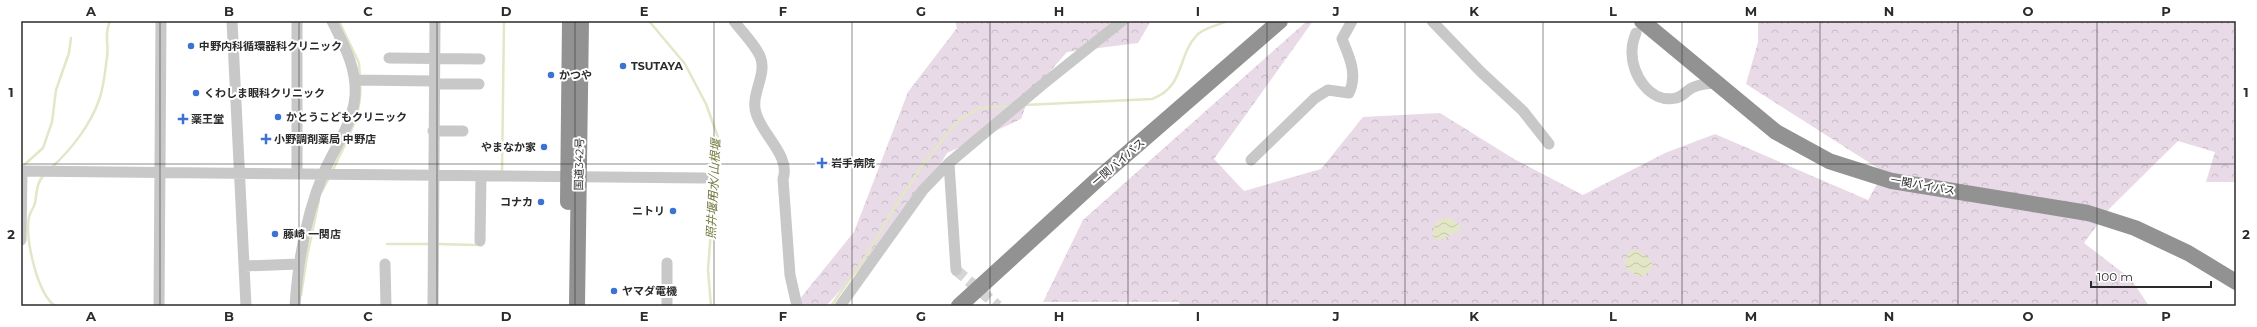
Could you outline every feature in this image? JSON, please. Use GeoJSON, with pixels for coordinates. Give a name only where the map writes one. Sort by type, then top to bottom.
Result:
{"type":"FeatureCollection","features":[{"type":"Feature","properties":{"kind":"highway","name":"国道342号"},"geometry":{"type":"LineString","coordinates":[[570,21],[577,306]]}},
{"type":"Feature","properties":{"kind":"highway","name":"国道342号"},"geometry":{"type":"LineString","coordinates":[[566,306],[581,21]]}},
{"type":"Feature","properties":{"kind":"highway","name":"一関バイパス"},"geometry":{"type":"LineString","coordinates":[[960,306],[1099,178],[1280,21]]}},
{"type":"Feature","properties":{"kind":"highway","name":"一関バイパス"},"geometry":{"type":"LineString","coordinates":[[1639,27],[1776,132],[1830,161],[1892,181],[2088,213],[2135,228],[2188,252],[2236,282]]}},
{"type":"Feature","properties":{"kind":"street"},"geometry":{"type":"LineString","coordinates":[[159,306],[161,21]]}},
{"type":"Feature","properties":{"kind":"street"},"geometry":{"type":"LineString","coordinates":[[232,21],[246,306]]}},
{"type":"Feature","properties":{"kind":"street"},"geometry":{"type":"LineString","coordinates":[[297,21],[297,173]]}},
{"type":"Feature","properties":{"kind":"street"},"geometry":{"type":"LineString","coordinates":[[295,306],[298,264],[308,223],[324,173],[350,119],[355,96],[353,66],[346,48],[332,21]]}},
{"type":"Feature","properties":{"kind":"street"},"geometry":{"type":"LineString","coordinates":[[433,306],[435,21]]}},
{"type":"Feature","properties":{"kind":"street"},"geometry":{"type":"LineString","coordinates":[[734,21],[760,56],[762,72],[756,92],[756,114],[783,161],[786,172],[783,179],[790,275],[797,306]]}},
{"type":"Feature","properties":{"kind":"street"},"geometry":{"type":"LineString","coordinates":[[840,306],[923,190],[948,163],[1122,21]]}},
{"type":"Feature","properties":{"kind":"street"},"geometry":{"type":"LineString","coordinates":[[1251,160],[1315,98],[1328,90],[1349,93],[1353,84],[1353,74],[1342,38],[1352,21]]}},
{"type":"Feature","properties":{"kind":"street"},"geometry":{"type":"LineString","coordinates":[[1432,21],[1523,111],[1549,144]]}},
{"type":"Feature","properties":{"kind":"street"},"geometry":{"type":"LineString","coordinates":[[1639,27],[1632,51],[1635,68],[1641,84],[1656,95],[1666,99],[1678,98],[1693,87],[1715,84]]}},
{"type":"Feature","properties":{"kind":"street"},"geometry":{"type":"LineString","coordinates":[[389,58],[480,59]]}},
{"type":"Feature","properties":{"kind":"street"},"geometry":{"type":"LineString","coordinates":[[355,80],[479,84]]}},
{"type":"Feature","properties":{"kind":"street"},"geometry":{"type":"LineString","coordinates":[[434,131],[463,131]]}},
{"type":"Feature","properties":{"kind":"street"},"geometry":{"type":"LineString","coordinates":[[948,163],[956,270]]}},
{"type":"Feature","properties":{"kind":"street"},"geometry":{"type":"LineString","coordinates":[[21,240],[22,171],[704,178]]}},
{"type":"Feature","properties":{"kind":"street"},"geometry":{"type":"LineString","coordinates":[[480,241],[481,176]]}},
{"type":"Feature","properties":{"kind":"street"},"geometry":{"type":"LineString","coordinates":[[667,263],[667,306]]}},
{"type":"Feature","properties":{"kind":"street"},"geometry":{"type":"LineString","coordinates":[[244,266],[298,264]]}},
{"type":"Feature","properties":{"kind":"street"},"geometry":{"type":"LineString","coordinates":[[385,264],[386,306]]}},
{"type":"Feature","properties":{"kind":"green space"},"geometry":{"type":"Polygon","coordinates":[[[955,21],[1151,21],[1138,43],[1067,52],[1030,94],[1021,119],[947,153],[912,212],[826,306],[794,306],[854,232],[908,92],[957,28],[955,21]]]}},
{"type":"Feature","properties":{"kind":"green space"},"geometry":{"type":"Polygon","coordinates":[[[1307,21],[1313,21],[1214,159],[1244,191],[1321,169],[1363,117],[1440,113],[1514,159],[1583,195],[1665,153],[1715,134],[1868,200],[1884,172],[1746,84],[1758,42],[1758,21],[2236,21],[2236,182],[2206,182],[2215,152],[2178,141],[2109,209],[2084,243],[2131,279],[2149,306],[1180,306],[1179,302],[1043,302],[1083,220],[1307,21]]]}},
{"type":"Feature","properties":{"kind":"water"},"geometry":{"type":"Polygon","coordinates":[[[1448,217],[1459,224],[1460,230],[1439,241],[1434,238],[1432,234],[1436,222],[1448,217]]]}},
{"type":"Feature","properties":{"kind":"water"},"geometry":{"type":"Polygon","coordinates":[[[1634,250],[1645,255],[1652,263],[1653,266],[1644,276],[1639,277],[1627,269],[1624,263],[1628,253],[1634,250]]]}},
{"type":"Feature","properties":{"kind":"waterway"},"geometry":{"type":"LineString","coordinates":[[52,167],[80,136],[91,118],[101,95],[107,52],[107,30],[110,21]]}},
{"type":"Feature","properties":{"kind":"waterway"},"geometry":{"type":"LineString","coordinates":[[339,21],[359,63],[360,78]]}},
{"type":"Feature","properties":{"kind":"waterway"},"geometry":{"type":"LineString","coordinates":[[502,172],[504,21]]}},
{"type":"Feature","properties":{"kind":"waterway","name":"照井堰用水/山根堰"},"geometry":{"type":"LineString","coordinates":[[649,21],[685,64],[706,104],[718,137],[708,270],[711,306]]}},
{"type":"Feature","properties":{"kind":"waterway"},"geometry":{"type":"LineString","coordinates":[[1024,105],[1152,99],[1163,94],[1170,87],[1175,79],[1186,52],[1197,35],[1207,28],[1227,21]]}},
{"type":"Feature","properties":{"kind":"waterway"},"geometry":{"type":"LineString","coordinates":[[23,166],[43,148],[52,122],[56,90],[69,53],[71,38]]}},
{"type":"Feature","properties":{"kind":"waterway"},"geometry":{"type":"LineString","coordinates":[[332,172],[356,118],[359,106],[360,83]]}},
{"type":"Feature","properties":{"kind":"waterway"},"geometry":{"type":"LineString","coordinates":[[831,306],[864,259],[900,199],[925,162],[952,128],[961,119],[979,108],[1011,106]]}},
{"type":"Feature","properties":{"kind":"waterway"},"geometry":{"type":"LineString","coordinates":[[44,175],[38,185],[34,205],[29,217],[28,227],[31,251],[38,278],[43,290],[55,306]]}},
{"type":"Feature","properties":{"kind":"waterway"},"geometry":{"type":"LineString","coordinates":[[321,193],[329,178]]}},
{"type":"Feature","properties":{"kind":"waterway"},"geometry":{"type":"LineString","coordinates":[[301,295],[319,200]]}},
{"type":"Feature","properties":{"kind":"waterway"},"geometry":{"type":"LineString","coordinates":[[387,244],[430,244]]}},
{"type":"Feature","properties":{"kind":"waterway"},"geometry":{"type":"LineString","coordinates":[[437,244],[476,245]]}},
{"type":"Feature","properties":{"kind":"tunnel"},"geometry":{"type":"LineString","coordinates":[[956,270],[998,306]]}},
{"type":"Feature","properties":{"kind":"place","name":"中野内科循環器科クリニック"},"geometry":{"type":"Point","coordinates":[191,46]}},
{"type":"Feature","properties":{"kind":"place","name":"TSUTAYA"},"geometry":{"type":"Point","coordinates":[623,66]}},
{"type":"Feature","properties":{"kind":"place","name":"かつや"},"geometry":{"type":"Point","coordinates":[551,75]}},
{"type":"Feature","properties":{"kind":"place","name":"くわしま眼科クリニック"},"geometry":{"type":"Point","coordinates":[196,93]}},
{"type":"Feature","properties":{"kind":"place","name":"かとうこどもクリニック"},"geometry":{"type":"Point","coordinates":[278,117]}},
{"type":"Feature","properties":{"kind":"place","name":"薬王堂"},"geometry":{"type":"Point","coordinates":[183,119]}},
{"type":"Feature","properties":{"kind":"place","name":"小野調剤薬局 中野店"},"geometry":{"type":"Point","coordinates":[266,139]}},
{"type":"Feature","properties":{"kind":"place","name":"やまなか家"},"geometry":{"type":"Point","coordinates":[544,147]}},
{"type":"Feature","properties":{"kind":"place","name":"岩手病院"},"geometry":{"type":"Point","coordinates":[822,163]}},
{"type":"Feature","properties":{"kind":"place","name":"コナカ"},"geometry":{"type":"Point","coordinates":[541,202]}},
{"type":"Feature","properties":{"kind":"place","name":"ニトリ"},"geometry":{"type":"Point","coordinates":[673,211]}},
{"type":"Feature","properties":{"kind":"place","name":"藤崎 一関店"},"geometry":{"type":"Point","coordinates":[275,234]}},
{"type":"Feature","properties":{"kind":"place","name":"ヤマダ電機"},"geometry":{"type":"Point","coordinates":[614,291]}}]}
